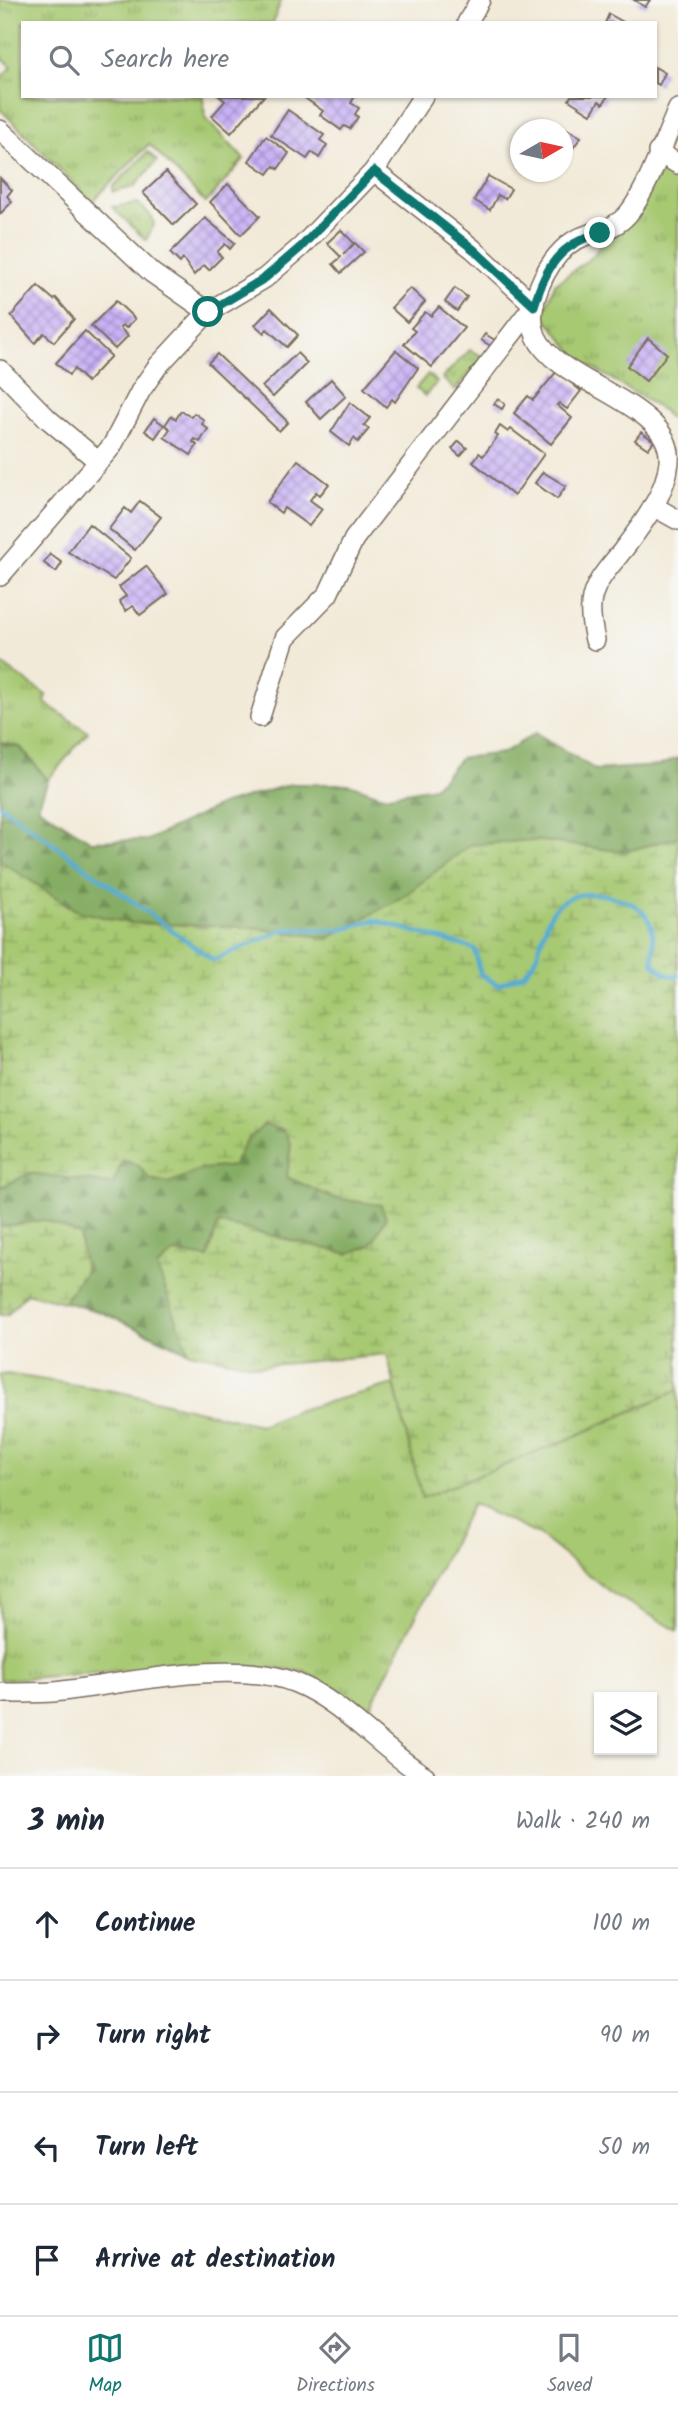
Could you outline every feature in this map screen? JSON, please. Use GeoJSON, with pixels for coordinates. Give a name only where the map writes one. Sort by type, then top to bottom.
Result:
{"type":"FeatureCollection","features":[{"type":"Feature","properties":{"kind":"street"},"geometry":{"type":"LineString","coordinates":[[468,21],[480,0]]}},
{"type":"Feature","properties":{"kind":"street"},"geometry":{"type":"LineString","coordinates":[[0,576],[111,446],[157,368],[208,312],[265,278],[301,247],[374,171],[422,98]]}},
{"type":"Feature","properties":{"kind":"street"},"geometry":{"type":"LineString","coordinates":[[595,640],[590,618],[592,596],[608,568],[653,506],[668,471],[669,448],[665,437],[640,414],[549,354],[536,337],[534,306],[540,285],[566,246],[600,233],[627,214],[678,109]]}},
{"type":"Feature","properties":{"kind":"street"},"geometry":{"type":"LineString","coordinates":[[0,130],[152,273],[208,312]]}},
{"type":"Feature","properties":{"kind":"street"},"geometry":{"type":"LineString","coordinates":[[658,152],[678,164]]}},
{"type":"Feature","properties":{"kind":"street"},"geometry":{"type":"LineString","coordinates":[[374,171],[473,249],[534,306]]}},
{"type":"Feature","properties":{"kind":"street"},"geometry":{"type":"LineString","coordinates":[[260,717],[285,638],[328,594],[354,539],[534,306]]}},
{"type":"Feature","properties":{"kind":"street"},"geometry":{"type":"LineString","coordinates":[[0,370],[48,419],[98,460]]}},
{"type":"Feature","properties":{"kind":"street"},"geometry":{"type":"LineString","coordinates":[[653,506],[678,520]]}},
{"type":"Feature","properties":{"kind":"street"},"geometry":{"type":"LineString","coordinates":[[0,1693],[51,1692],[212,1674],[260,1674],[294,1682],[322,1696],[425,1776]]}},
{"type":"Feature","properties":{"kind":"green space"},"geometry":{"type":"Polygon","coordinates":[[[0,0],[281,0],[274,21],[21,21],[21,98],[203,98],[205,118],[244,159],[206,203],[149,144],[92,202],[0,109],[0,78],[12,67],[0,55],[0,0]]]}},
{"type":"Feature","properties":{"kind":"green space"},"geometry":{"type":"Polygon","coordinates":[[[148,152],[157,161],[134,187],[113,192],[113,187],[148,152]]]}},
{"type":"Feature","properties":{"kind":"green space"},"geometry":{"type":"Polygon","coordinates":[[[660,164],[678,176],[678,428],[662,410],[579,359],[543,315],[555,284],[592,257],[660,164]]]}},
{"type":"Feature","properties":{"kind":"green space"},"geometry":{"type":"Polygon","coordinates":[[[138,203],[152,217],[154,225],[146,240],[112,207],[138,203]]]}},
{"type":"Feature","properties":{"kind":"green space"},"geometry":{"type":"Polygon","coordinates":[[[470,350],[484,357],[455,390],[442,378],[470,350]]]}},
{"type":"Feature","properties":{"kind":"green space"},"geometry":{"type":"Polygon","coordinates":[[[428,374],[437,382],[425,396],[416,388],[428,374]]]}},
{"type":"Feature","properties":{"kind":"green space"},"geometry":{"type":"Polygon","coordinates":[[[0,663],[46,695],[45,703],[88,732],[48,780],[20,747],[0,743],[0,663]]]}},
{"type":"Feature","properties":{"kind":"green space"},"geometry":{"type":"Polygon","coordinates":[[[536,733],[596,770],[658,766],[678,758],[678,837],[624,852],[534,840],[470,845],[404,896],[329,938],[245,927],[128,923],[77,911],[0,861],[0,743],[20,747],[48,780],[38,807],[91,841],[148,840],[221,805],[291,784],[349,784],[383,796],[434,787],[461,758],[503,753],[536,733]]]}},
{"type":"Feature","properties":{"kind":"green space"},"geometry":{"type":"Polygon","coordinates":[[[678,837],[678,1390],[562,1442],[422,1498],[387,1354],[260,1366],[189,1352],[157,1267],[174,1253],[208,1258],[218,1223],[348,1254],[371,1245],[386,1218],[381,1205],[333,1198],[287,1177],[291,1145],[284,1130],[264,1125],[245,1142],[233,1166],[201,1169],[169,1183],[150,1179],[138,1165],[123,1160],[113,1184],[30,1173],[0,1188],[0,861],[77,911],[128,923],[245,927],[329,938],[404,896],[470,845],[534,840],[624,852],[678,837]]]}},
{"type":"Feature","properties":{"kind":"green space"},"geometry":{"type":"Polygon","coordinates":[[[264,1125],[284,1130],[291,1145],[287,1177],[333,1198],[381,1204],[386,1218],[371,1245],[348,1254],[218,1223],[208,1258],[174,1253],[157,1267],[189,1352],[101,1312],[64,1302],[85,1271],[44,1220],[0,1227],[0,1188],[30,1173],[112,1184],[123,1160],[138,1165],[150,1179],[169,1183],[201,1169],[233,1166],[245,1142],[264,1125]]]}},
{"type":"Feature","properties":{"kind":"green space"},"geometry":{"type":"Polygon","coordinates":[[[44,1220],[79,1234],[85,1271],[64,1302],[26,1293],[8,1314],[0,1315],[0,1227],[44,1220]]]}},
{"type":"Feature","properties":{"kind":"green space"},"geometry":{"type":"Polygon","coordinates":[[[0,1375],[120,1392],[260,1425],[295,1411],[394,1384],[422,1498],[562,1442],[678,1390],[678,1631],[610,1592],[539,1535],[472,1504],[369,1709],[305,1672],[281,1669],[206,1665],[0,1680],[0,1375]]]}},
{"type":"Feature","properties":{"kind":"building"},"geometry":{"type":"Polygon","coordinates":[[[634,0],[650,0],[645,7],[634,0]]]}},
{"type":"Feature","properties":{"kind":"building"},"geometry":{"type":"Polygon","coordinates":[[[609,14],[621,21],[606,21],[609,14]]]}},
{"type":"Feature","properties":{"kind":"building"},"geometry":{"type":"Polygon","coordinates":[[[657,68],[665,73],[659,85],[657,84],[657,68]]]}},
{"type":"Feature","properties":{"kind":"building"},"geometry":{"type":"Polygon","coordinates":[[[221,98],[262,98],[231,133],[212,116],[225,101],[221,98]]]}},
{"type":"Feature","properties":{"kind":"building"},"geometry":{"type":"Polygon","coordinates":[[[305,98],[354,98],[351,103],[359,108],[355,114],[358,117],[350,129],[344,126],[341,130],[320,115],[323,111],[305,98]]]}},
{"type":"Feature","properties":{"kind":"building"},"geometry":{"type":"Polygon","coordinates":[[[607,98],[603,104],[599,101],[591,114],[569,100],[607,98]]]}},
{"type":"Feature","properties":{"kind":"building"},"geometry":{"type":"Polygon","coordinates":[[[288,110],[324,135],[320,140],[327,145],[319,158],[312,152],[307,159],[271,135],[288,110]]]}},
{"type":"Feature","properties":{"kind":"building"},"geometry":{"type":"Polygon","coordinates":[[[573,132],[581,137],[573,148],[573,132]]]}},
{"type":"Feature","properties":{"kind":"building"},"geometry":{"type":"Polygon","coordinates":[[[266,136],[289,153],[278,169],[274,166],[268,174],[249,161],[266,136]]]}},
{"type":"Feature","properties":{"kind":"building"},"geometry":{"type":"Polygon","coordinates":[[[166,172],[196,204],[174,225],[143,193],[166,172]]]}},
{"type":"Feature","properties":{"kind":"building"},"geometry":{"type":"Polygon","coordinates":[[[488,176],[511,189],[505,199],[498,195],[490,210],[474,200],[488,176]]]}},
{"type":"Feature","properties":{"kind":"building"},"geometry":{"type":"Polygon","coordinates":[[[0,178],[12,190],[7,196],[12,202],[0,214],[0,178]]]}},
{"type":"Feature","properties":{"kind":"building"},"geometry":{"type":"Polygon","coordinates":[[[228,184],[260,216],[241,235],[210,202],[228,184]]]}},
{"type":"Feature","properties":{"kind":"building"},"geometry":{"type":"Polygon","coordinates":[[[205,218],[235,243],[230,249],[225,244],[217,252],[222,257],[209,270],[204,265],[194,275],[183,259],[180,263],[170,253],[205,218]]]}},
{"type":"Feature","properties":{"kind":"building"},"geometry":{"type":"Polygon","coordinates":[[[341,230],[354,243],[343,255],[355,243],[364,252],[341,273],[333,264],[341,257],[327,243],[341,230]]]}},
{"type":"Feature","properties":{"kind":"building"},"geometry":{"type":"Polygon","coordinates":[[[38,286],[54,300],[56,298],[74,319],[54,342],[44,333],[35,343],[11,316],[38,286]]]}},
{"type":"Feature","properties":{"kind":"building"},"geometry":{"type":"Polygon","coordinates":[[[410,288],[425,302],[407,322],[391,308],[410,288]]]}},
{"type":"Feature","properties":{"kind":"building"},"geometry":{"type":"Polygon","coordinates":[[[455,288],[467,297],[457,311],[445,302],[455,288]]]}},
{"type":"Feature","properties":{"kind":"building"},"geometry":{"type":"Polygon","coordinates":[[[116,301],[135,319],[126,328],[123,325],[120,328],[128,336],[115,349],[91,326],[116,301]]]}},
{"type":"Feature","properties":{"kind":"building"},"geometry":{"type":"Polygon","coordinates":[[[439,307],[464,328],[432,367],[404,344],[415,331],[411,328],[425,312],[431,316],[439,307]]]}},
{"type":"Feature","properties":{"kind":"building"},"geometry":{"type":"Polygon","coordinates":[[[271,308],[298,335],[287,347],[267,329],[264,333],[255,325],[271,308]]]}},
{"type":"Feature","properties":{"kind":"building"},"geometry":{"type":"Polygon","coordinates":[[[85,331],[111,356],[87,382],[74,369],[69,375],[56,363],[85,331]]]}},
{"type":"Feature","properties":{"kind":"building"},"geometry":{"type":"Polygon","coordinates":[[[485,334],[498,342],[494,348],[481,340],[485,334]]]}},
{"type":"Feature","properties":{"kind":"building"},"geometry":{"type":"Polygon","coordinates":[[[648,338],[667,354],[646,381],[627,366],[648,338]]]}},
{"type":"Feature","properties":{"kind":"building"},"geometry":{"type":"Polygon","coordinates":[[[396,350],[418,368],[395,402],[392,399],[386,407],[364,388],[396,350]]]}},
{"type":"Feature","properties":{"kind":"building"},"geometry":{"type":"Polygon","coordinates":[[[297,353],[307,363],[273,397],[262,387],[297,353]]]}},
{"type":"Feature","properties":{"kind":"building"},"geometry":{"type":"Polygon","coordinates":[[[217,354],[288,422],[279,431],[208,363],[217,354]]]}},
{"type":"Feature","properties":{"kind":"building"},"geometry":{"type":"Polygon","coordinates":[[[557,371],[581,391],[567,409],[559,403],[557,405],[572,418],[551,444],[514,413],[528,396],[533,400],[557,371]]]}},
{"type":"Feature","properties":{"kind":"building"},"geometry":{"type":"Polygon","coordinates":[[[331,379],[346,396],[321,419],[306,402],[331,379]]]}},
{"type":"Feature","properties":{"kind":"building"},"geometry":{"type":"Polygon","coordinates":[[[498,399],[505,404],[502,409],[494,404],[498,399]]]}},
{"type":"Feature","properties":{"kind":"building"},"geometry":{"type":"Polygon","coordinates":[[[350,402],[370,418],[364,425],[369,429],[358,442],[354,438],[349,446],[331,432],[350,402]]]}},
{"type":"Feature","properties":{"kind":"building"},"geometry":{"type":"Polygon","coordinates":[[[181,411],[191,417],[194,413],[204,420],[202,424],[208,429],[200,442],[195,439],[193,442],[197,445],[191,455],[164,437],[170,429],[165,425],[171,416],[176,419],[181,411]]]}},
{"type":"Feature","properties":{"kind":"building"},"geometry":{"type":"Polygon","coordinates":[[[154,418],[164,425],[155,438],[145,431],[154,418]]]}},
{"type":"Feature","properties":{"kind":"building"},"geometry":{"type":"Polygon","coordinates":[[[500,426],[508,432],[511,429],[544,454],[514,496],[473,462],[479,453],[483,456],[498,436],[495,434],[500,426]]]}},
{"type":"Feature","properties":{"kind":"building"},"geometry":{"type":"Polygon","coordinates":[[[641,432],[654,441],[648,449],[635,440],[641,432]]]}},
{"type":"Feature","properties":{"kind":"building"},"geometry":{"type":"Polygon","coordinates":[[[459,441],[467,448],[460,456],[452,449],[459,441]]]}},
{"type":"Feature","properties":{"kind":"building"},"geometry":{"type":"Polygon","coordinates":[[[298,460],[329,484],[320,495],[316,492],[310,500],[322,509],[309,526],[284,508],[281,513],[267,502],[298,460]]]}},
{"type":"Feature","properties":{"kind":"building"},"geometry":{"type":"Polygon","coordinates":[[[543,472],[566,486],[557,499],[535,483],[543,472]]]}},
{"type":"Feature","properties":{"kind":"building"},"geometry":{"type":"Polygon","coordinates":[[[140,501],[161,517],[135,550],[109,529],[125,508],[131,513],[140,501]]]}},
{"type":"Feature","properties":{"kind":"building"},"geometry":{"type":"Polygon","coordinates":[[[89,524],[131,558],[114,580],[68,552],[89,524]]]}},
{"type":"Feature","properties":{"kind":"building"},"geometry":{"type":"Polygon","coordinates":[[[50,554],[62,563],[56,572],[44,563],[50,554]]]}},
{"type":"Feature","properties":{"kind":"building"},"geometry":{"type":"Polygon","coordinates":[[[146,566],[168,594],[140,615],[133,606],[126,611],[119,601],[126,596],[119,587],[146,566]]]}},
{"type":"Feature","properties":{"kind":"waterway"},"geometry":{"type":"LineString","coordinates":[[0,805],[213,960],[286,929],[342,930],[374,920],[475,949],[480,974],[498,985],[529,969],[537,955],[550,916],[557,907],[574,896],[595,894],[626,901],[643,912],[653,935],[653,963],[667,975],[678,976]]}},
{"type":"Feature","properties":{"kind":"route"},"geometry":{"type":"LineString","coordinates":[[208,312],[265,278],[301,247],[374,171],[473,249],[534,306],[540,285],[566,246],[600,233]]}}]}
